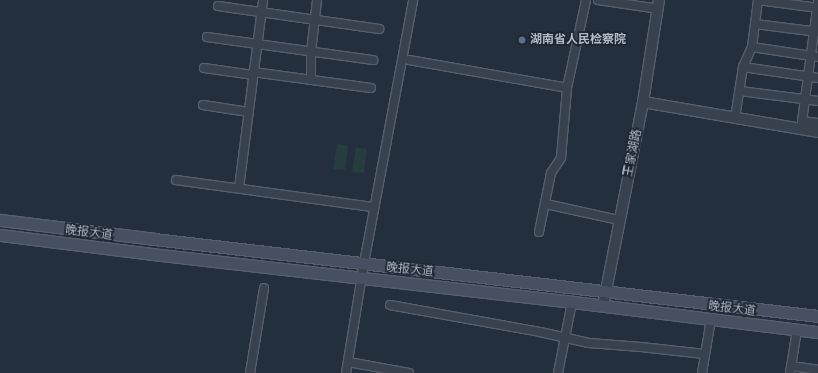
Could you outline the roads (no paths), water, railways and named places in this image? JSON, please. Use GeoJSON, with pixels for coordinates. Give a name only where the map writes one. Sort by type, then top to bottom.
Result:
{"type":"FeatureCollection","features":[{"type":"Feature","properties":{"kind":"main road","name":"晚报大道"},"geometry":{"type":"LineString","coordinates":[[0,220],[818,316]]}},
{"type":"Feature","properties":{"kind":"main road","name":"晚报大道"},"geometry":{"type":"LineString","coordinates":[[0,235],[818,332]]}},
{"type":"Feature","properties":{"kind":"street"},"geometry":{"type":"LineString","coordinates":[[239,188],[263,0]]}},
{"type":"Feature","properties":{"kind":"street"},"geometry":{"type":"LineString","coordinates":[[311,80],[311,52],[317,0]]}},
{"type":"Feature","properties":{"kind":"street"},"geometry":{"type":"LineString","coordinates":[[346,373],[364,263],[413,0]]}},
{"type":"Feature","properties":{"kind":"street"},"geometry":{"type":"LineString","coordinates":[[539,232],[552,173],[561,158],[567,88],[586,0]]}},
{"type":"Feature","properties":{"kind":"street"},"geometry":{"type":"LineString","coordinates":[[598,0],[655,4]]}},
{"type":"Feature","properties":{"kind":"street"},"geometry":{"type":"LineString","coordinates":[[735,118],[744,67],[752,47],[758,0],[818,6],[814,56],[808,77],[802,125]]}},
{"type":"Feature","properties":{"kind":"street","name":"王家湖路"},"geometry":{"type":"LineString","coordinates":[[603,306],[643,102],[655,4]]}},
{"type":"Feature","properties":{"kind":"street"},"geometry":{"type":"LineString","coordinates":[[218,6],[379,29]]}},
{"type":"Feature","properties":{"kind":"street"},"geometry":{"type":"LineString","coordinates":[[755,24],[816,32]]}},
{"type":"Feature","properties":{"kind":"street"},"geometry":{"type":"LineString","coordinates":[[208,37],[373,60]]}},
{"type":"Feature","properties":{"kind":"street"},"geometry":{"type":"LineString","coordinates":[[752,47],[814,56]]}},
{"type":"Feature","properties":{"kind":"street"},"geometry":{"type":"LineString","coordinates":[[409,60],[567,88]]}},
{"type":"Feature","properties":{"kind":"street"},"geometry":{"type":"LineString","coordinates":[[744,67],[818,78]]}},
{"type":"Feature","properties":{"kind":"street"},"geometry":{"type":"LineString","coordinates":[[204,68],[371,88]]}},
{"type":"Feature","properties":{"kind":"street"},"geometry":{"type":"LineString","coordinates":[[740,91],[818,101]]}},
{"type":"Feature","properties":{"kind":"street"},"geometry":{"type":"LineString","coordinates":[[643,102],[735,118],[802,125],[818,123]]}},
{"type":"Feature","properties":{"kind":"street"},"geometry":{"type":"LineString","coordinates":[[203,105],[248,112]]}},
{"type":"Feature","properties":{"kind":"street"},"geometry":{"type":"LineString","coordinates":[[802,125],[818,132]]}},
{"type":"Feature","properties":{"kind":"street"},"geometry":{"type":"LineString","coordinates":[[176,180],[372,207]]}},
{"type":"Feature","properties":{"kind":"street"},"geometry":{"type":"LineString","coordinates":[[546,204],[620,220]]}},
{"type":"Feature","properties":{"kind":"street"},"geometry":{"type":"LineString","coordinates":[[250,373],[264,288]]}},
{"type":"Feature","properties":{"kind":"street"},"geometry":{"type":"LineString","coordinates":[[558,373],[572,302]]}},
{"type":"Feature","properties":{"kind":"street"},"geometry":{"type":"LineString","coordinates":[[390,305],[533,330],[589,343],[641,346],[705,354]]}},
{"type":"Feature","properties":{"kind":"street"},"geometry":{"type":"LineString","coordinates":[[702,373],[711,319]]}},
{"type":"Feature","properties":{"kind":"street"},"geometry":{"type":"LineString","coordinates":[[796,330],[791,370],[818,370]]}},
{"type":"Feature","properties":{"kind":"street"},"geometry":{"type":"LineString","coordinates":[[348,362],[409,373]]}},
{"type":"Feature","properties":{"kind":"place","name":"湖南省人民检察院"},"geometry":{"type":"Point","coordinates":[522,40]}}]}
